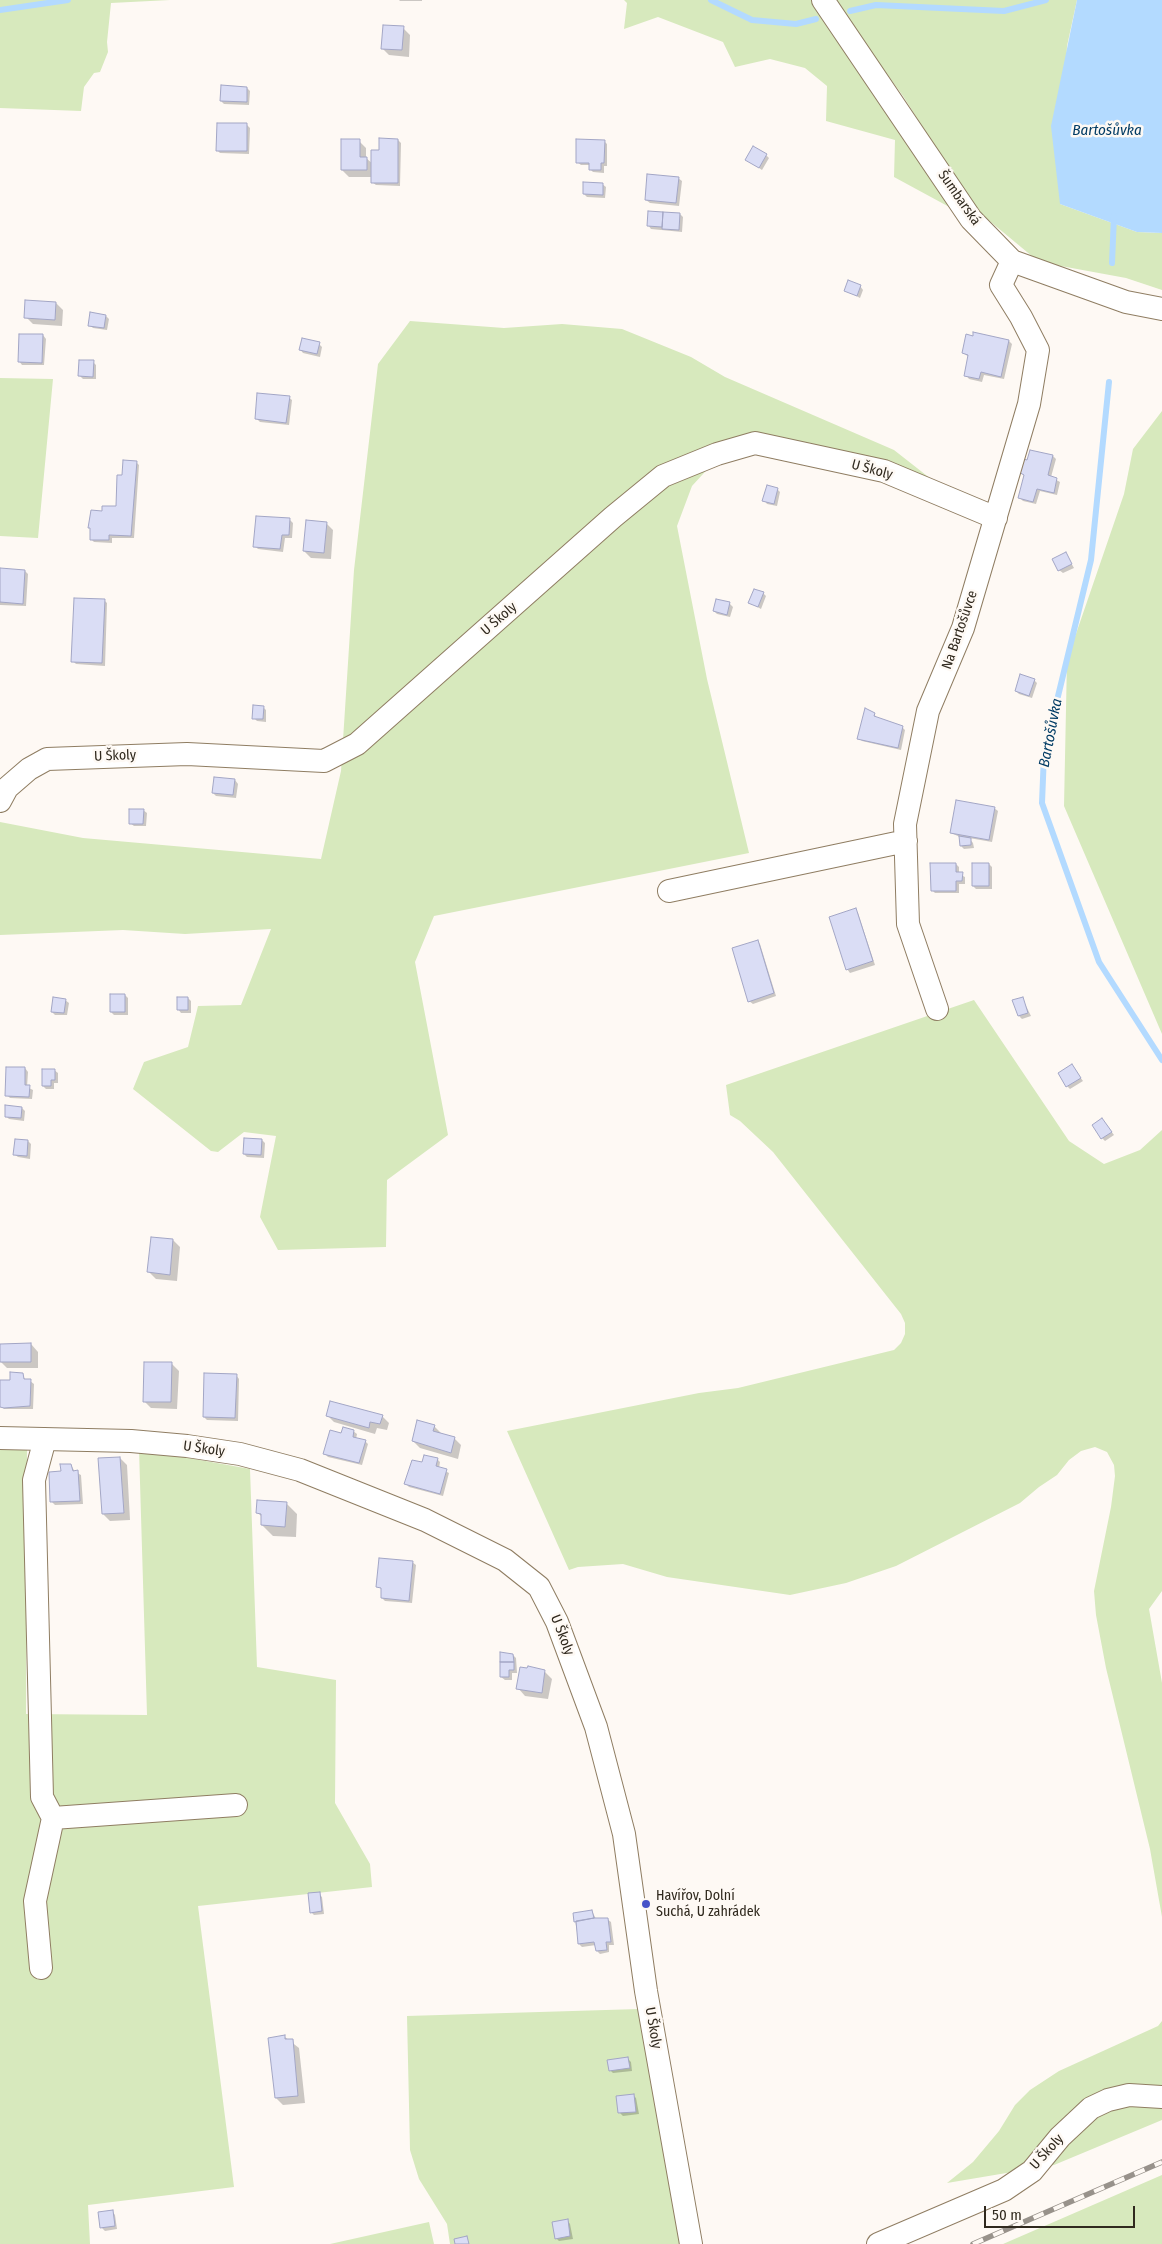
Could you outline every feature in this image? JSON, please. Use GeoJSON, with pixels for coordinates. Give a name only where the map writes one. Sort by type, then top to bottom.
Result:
{"type":"FeatureCollection","features":[{"type":"Feature","properties":{"kind":"street","name":"Šumbarská"},"geometry":{"type":"LineString","coordinates":[[823,0],[971,219],[1012,261],[1126,302],[1162,309]]}},
{"type":"Feature","properties":{"kind":"street","name":"Na Bartošůvce"},"geometry":{"type":"LineString","coordinates":[[937,1009],[908,924],[906,824],[928,711],[963,628],[1029,404],[1038,350],[1022,316],[1001,285],[1012,261]]}},
{"type":"Feature","properties":{"kind":"street","name":"U Školy"},"geometry":{"type":"LineString","coordinates":[[0,801],[7,788],[29,769],[47,759],[187,754],[324,761],[357,744],[613,517],[663,476],[717,454],[754,444],[884,471],[996,518]]}},
{"type":"Feature","properties":{"kind":"street"},"geometry":{"type":"LineString","coordinates":[[669,891],[906,841]]}},
{"type":"Feature","properties":{"kind":"street","name":"U Školy"},"geometry":{"type":"LineString","coordinates":[[0,1438],[131,1441],[186,1446],[240,1454],[300,1470],[425,1520],[505,1560],[539,1587],[557,1622],[596,1727],[624,1834],[646,1991],[691,2244]]}},
{"type":"Feature","properties":{"kind":"street"},"geometry":{"type":"LineString","coordinates":[[41,1968],[35,1901],[53,1818],[42,1797],[34,1480],[45,1440]]}},
{"type":"Feature","properties":{"kind":"street"},"geometry":{"type":"LineString","coordinates":[[53,1818],[236,1805]]}},
{"type":"Feature","properties":{"kind":"street","name":"U Školy"},"geometry":{"type":"LineString","coordinates":[[878,2244],[1004,2190],[1032,2171],[1060,2137],[1090,2108],[1108,2100],[1129,2095],[1162,2097]]}},
{"type":"Feature","properties":{"kind":"green space"},"geometry":{"type":"Polygon","coordinates":[[[0,0],[170,0],[111,3],[107,42],[108,52],[100,72],[94,73],[84,87],[81,111],[0,108],[0,0]]]}},
{"type":"Feature","properties":{"kind":"green space"},"geometry":{"type":"Polygon","coordinates":[[[624,0],[813,0],[953,209],[894,177],[895,140],[826,121],[827,86],[805,68],[770,59],[735,67],[723,42],[658,17],[624,29],[627,3],[624,0]]]}},
{"type":"Feature","properties":{"kind":"green space"},"geometry":{"type":"Polygon","coordinates":[[[833,0],[1077,0],[1067,46],[1060,204],[1137,232],[1162,233],[1162,290],[1126,278],[1039,262],[974,208],[903,96],[833,0]]]}},
{"type":"Feature","properties":{"kind":"green space"},"geometry":{"type":"Polygon","coordinates":[[[410,321],[504,328],[562,324],[622,329],[691,357],[725,377],[894,450],[931,479],[758,437],[714,462],[692,486],[677,526],[707,679],[749,853],[434,916],[415,962],[448,1135],[387,1180],[386,1247],[278,1250],[260,1217],[276,1136],[244,1132],[218,1152],[211,1151],[133,1089],[144,1062],[188,1047],[198,1006],[241,1005],[271,929],[185,934],[123,930],[0,935],[0,822],[83,838],[321,859],[341,771],[354,570],[378,364],[410,321]]]}},
{"type":"Feature","properties":{"kind":"green space"},"geometry":{"type":"Polygon","coordinates":[[[0,378],[53,379],[38,538],[0,536],[0,378]]]}},
{"type":"Feature","properties":{"kind":"green space"},"geometry":{"type":"Polygon","coordinates":[[[1162,411],[1162,1034],[1064,806],[1067,660],[1124,494],[1133,449],[1162,411]]]}},
{"type":"Feature","properties":{"kind":"green space"},"geometry":{"type":"Polygon","coordinates":[[[974,1000],[1069,1141],[1104,1164],[1140,1150],[1162,1130],[1162,1591],[1149,1609],[1162,1683],[1162,1917],[1150,1849],[1106,1668],[1096,1615],[1094,1591],[1111,1507],[1115,1476],[1114,1465],[1107,1452],[1095,1447],[1081,1451],[1069,1460],[1057,1475],[1020,1503],[896,1566],[846,1583],[790,1595],[667,1577],[623,1564],[578,1567],[569,1570],[507,1431],[699,1393],[738,1388],[894,1350],[901,1343],[905,1334],[905,1323],[901,1314],[773,1152],[740,1121],[730,1115],[726,1085],[974,1000]]]}},
{"type":"Feature","properties":{"kind":"green space"},"geometry":{"type":"Polygon","coordinates":[[[0,1445],[27,1446],[26,1714],[147,1715],[139,1449],[250,1469],[257,1667],[336,1680],[335,1803],[370,1864],[372,1887],[198,1906],[234,2187],[88,2205],[90,2244],[0,2244],[0,1445]]]}},
{"type":"Feature","properties":{"kind":"green space"},"geometry":{"type":"Polygon","coordinates":[[[639,2009],[683,2244],[450,2244],[447,2224],[419,2179],[410,2150],[407,2016],[639,2009]]]}},
{"type":"Feature","properties":{"kind":"green space"},"geometry":{"type":"Polygon","coordinates":[[[1162,2021],[1162,2120],[1054,2165],[947,2183],[973,2162],[999,2131],[1015,2105],[1030,2090],[1059,2071],[1158,2026],[1162,2021]]]}},
{"type":"Feature","properties":{"kind":"green space"},"geometry":{"type":"Polygon","coordinates":[[[1162,2175],[1162,2244],[1003,2244],[1162,2175]]]}},
{"type":"Feature","properties":{"kind":"green space"},"geometry":{"type":"Polygon","coordinates":[[[429,2222],[434,2244],[330,2244],[429,2222]]]}},
{"type":"Feature","properties":{"kind":"water","name":"Bartošůvka"},"geometry":{"type":"Polygon","coordinates":[[[1077,0],[1162,0],[1162,233],[1137,232],[1060,204],[1051,126],[1077,0]]]}},
{"type":"Feature","properties":{"kind":"building"},"geometry":{"type":"Polygon","coordinates":[[[383,25],[404,26],[402,50],[381,49],[383,25]]]}},
{"type":"Feature","properties":{"kind":"building"},"geometry":{"type":"Polygon","coordinates":[[[221,85],[247,87],[247,102],[220,101],[221,85]]]}},
{"type":"Feature","properties":{"kind":"building"},"geometry":{"type":"Polygon","coordinates":[[[217,123],[247,123],[247,151],[216,151],[217,123]]]}},
{"type":"Feature","properties":{"kind":"building"},"geometry":{"type":"Polygon","coordinates":[[[379,138],[398,139],[398,183],[371,183],[371,150],[379,150],[379,138]]]}},
{"type":"Feature","properties":{"kind":"building"},"geometry":{"type":"Polygon","coordinates":[[[341,139],[360,139],[360,157],[367,157],[367,170],[341,170],[341,139]]]}},
{"type":"Feature","properties":{"kind":"building"},"geometry":{"type":"Polygon","coordinates":[[[576,139],[605,140],[604,163],[601,163],[601,170],[589,170],[589,163],[576,163],[576,139]]]}},
{"type":"Feature","properties":{"kind":"building"},"geometry":{"type":"Polygon","coordinates":[[[753,146],[767,154],[759,168],[745,160],[753,146]]]}},
{"type":"Feature","properties":{"kind":"building"},"geometry":{"type":"Polygon","coordinates":[[[647,174],[679,177],[676,203],[645,200],[647,174]]]}},
{"type":"Feature","properties":{"kind":"building"},"geometry":{"type":"Polygon","coordinates":[[[583,182],[603,183],[603,195],[583,194],[583,182]]]}},
{"type":"Feature","properties":{"kind":"building"},"geometry":{"type":"Polygon","coordinates":[[[648,211],[663,212],[662,227],[647,226],[648,211]]]}},
{"type":"Feature","properties":{"kind":"building"},"geometry":{"type":"Polygon","coordinates":[[[663,212],[680,213],[679,230],[662,229],[663,212]]]}},
{"type":"Feature","properties":{"kind":"building"},"geometry":{"type":"Polygon","coordinates":[[[848,280],[861,285],[857,296],[844,291],[848,280]]]}},
{"type":"Feature","properties":{"kind":"building"},"geometry":{"type":"Polygon","coordinates":[[[25,300],[56,302],[55,320],[24,318],[25,300]]]}},
{"type":"Feature","properties":{"kind":"building"},"geometry":{"type":"Polygon","coordinates":[[[90,312],[106,315],[104,328],[88,326],[90,312]]]}},
{"type":"Feature","properties":{"kind":"building"},"geometry":{"type":"Polygon","coordinates":[[[973,332],[1009,340],[1001,377],[981,372],[979,379],[964,376],[968,355],[962,353],[966,334],[973,336],[973,332]]]}},
{"type":"Feature","properties":{"kind":"building"},"geometry":{"type":"Polygon","coordinates":[[[19,334],[43,334],[42,363],[18,362],[19,334]]]}},
{"type":"Feature","properties":{"kind":"building"},"geometry":{"type":"Polygon","coordinates":[[[302,338],[320,342],[317,354],[299,350],[302,338]]]}},
{"type":"Feature","properties":{"kind":"building"},"geometry":{"type":"Polygon","coordinates":[[[79,360],[94,360],[93,377],[78,376],[79,360]]]}},
{"type":"Feature","properties":{"kind":"building"},"geometry":{"type":"Polygon","coordinates":[[[257,393],[290,396],[286,423],[255,419],[257,393]]]}},
{"type":"Feature","properties":{"kind":"building"},"geometry":{"type":"Polygon","coordinates":[[[1030,450],[1053,455],[1048,475],[1057,478],[1054,493],[1037,489],[1033,502],[1018,498],[1024,475],[1017,471],[1020,458],[1027,460],[1030,450]]]}},
{"type":"Feature","properties":{"kind":"building"},"geometry":{"type":"Polygon","coordinates":[[[123,460],[137,461],[131,536],[109,535],[109,540],[90,540],[90,528],[88,528],[91,510],[102,511],[102,506],[116,506],[117,475],[122,475],[123,460]]]}},
{"type":"Feature","properties":{"kind":"building"},"geometry":{"type":"Polygon","coordinates":[[[767,485],[778,488],[774,504],[762,501],[767,485]]]}},
{"type":"Feature","properties":{"kind":"building"},"geometry":{"type":"Polygon","coordinates":[[[256,516],[290,518],[289,535],[282,535],[280,549],[253,547],[256,516]]]}},
{"type":"Feature","properties":{"kind":"building"},"geometry":{"type":"Polygon","coordinates":[[[306,520],[327,522],[324,553],[303,551],[306,520]]]}},
{"type":"Feature","properties":{"kind":"building"},"geometry":{"type":"Polygon","coordinates":[[[1066,552],[1072,564],[1058,571],[1052,559],[1066,552]]]}},
{"type":"Feature","properties":{"kind":"building"},"geometry":{"type":"Polygon","coordinates":[[[0,568],[25,570],[23,604],[0,602],[0,568]]]}},
{"type":"Feature","properties":{"kind":"building"},"geometry":{"type":"Polygon","coordinates":[[[754,589],[764,592],[758,607],[748,603],[754,589]]]}},
{"type":"Feature","properties":{"kind":"building"},"geometry":{"type":"Polygon","coordinates":[[[74,598],[105,599],[102,663],[71,662],[74,598]]]}},
{"type":"Feature","properties":{"kind":"building"},"geometry":{"type":"Polygon","coordinates":[[[716,599],[730,602],[727,615],[713,611],[716,599]]]}},
{"type":"Feature","properties":{"kind":"building"},"geometry":{"type":"Polygon","coordinates":[[[1020,674],[1035,679],[1029,696],[1015,691],[1020,674]]]}},
{"type":"Feature","properties":{"kind":"building"},"geometry":{"type":"Polygon","coordinates":[[[253,705],[264,706],[263,719],[252,719],[253,705]]]}},
{"type":"Feature","properties":{"kind":"building"},"geometry":{"type":"Polygon","coordinates":[[[865,708],[875,713],[874,716],[903,726],[898,748],[857,739],[865,708]]]}},
{"type":"Feature","properties":{"kind":"building"},"geometry":{"type":"Polygon","coordinates":[[[214,777],[235,779],[233,795],[212,793],[214,777]]]}},
{"type":"Feature","properties":{"kind":"building"},"geometry":{"type":"Polygon","coordinates":[[[956,800],[995,807],[989,840],[950,833],[956,800]]]}},
{"type":"Feature","properties":{"kind":"building"},"geometry":{"type":"Polygon","coordinates":[[[129,809],[144,809],[143,824],[129,824],[129,809]]]}},
{"type":"Feature","properties":{"kind":"building"},"geometry":{"type":"Polygon","coordinates":[[[959,836],[971,838],[971,845],[960,846],[959,836]]]}},
{"type":"Feature","properties":{"kind":"building"},"geometry":{"type":"Polygon","coordinates":[[[930,863],[956,863],[956,872],[963,872],[962,881],[956,881],[956,891],[931,891],[930,863]]]}},
{"type":"Feature","properties":{"kind":"building"},"geometry":{"type":"Polygon","coordinates":[[[972,863],[989,863],[989,886],[972,886],[972,863]]]}},
{"type":"Feature","properties":{"kind":"building"},"geometry":{"type":"Polygon","coordinates":[[[856,908],[873,961],[846,970],[829,917],[856,908]]]}},
{"type":"Feature","properties":{"kind":"building"},"geometry":{"type":"Polygon","coordinates":[[[758,940],[774,993],[748,1002],[732,948],[758,940]]]}},
{"type":"Feature","properties":{"kind":"building"},"geometry":{"type":"Polygon","coordinates":[[[110,994],[125,994],[125,1012],[110,1012],[110,994]]]}},
{"type":"Feature","properties":{"kind":"building"},"geometry":{"type":"Polygon","coordinates":[[[53,997],[66,999],[64,1013],[51,1012],[53,997]]]}},
{"type":"Feature","properties":{"kind":"building"},"geometry":{"type":"Polygon","coordinates":[[[177,997],[188,997],[188,1010],[177,1010],[177,997]]]}},
{"type":"Feature","properties":{"kind":"building"},"geometry":{"type":"Polygon","coordinates":[[[1023,997],[1028,1013],[1018,1016],[1012,1000],[1023,997]]]}},
{"type":"Feature","properties":{"kind":"building"},"geometry":{"type":"Polygon","coordinates":[[[1072,1064],[1081,1078],[1066,1087],[1058,1073],[1072,1064]]]}},
{"type":"Feature","properties":{"kind":"building"},"geometry":{"type":"Polygon","coordinates":[[[6,1067],[25,1067],[25,1085],[30,1085],[29,1097],[5,1096],[6,1067]]]}},
{"type":"Feature","properties":{"kind":"building"},"geometry":{"type":"Polygon","coordinates":[[[42,1069],[55,1069],[55,1080],[51,1080],[51,1086],[42,1086],[42,1069]]]}},
{"type":"Feature","properties":{"kind":"building"},"geometry":{"type":"Polygon","coordinates":[[[5,1105],[22,1107],[21,1118],[5,1117],[5,1105]]]}},
{"type":"Feature","properties":{"kind":"building"},"geometry":{"type":"Polygon","coordinates":[[[1102,1118],[1112,1132],[1101,1139],[1092,1125],[1102,1118]]]}},
{"type":"Feature","properties":{"kind":"building"},"geometry":{"type":"Polygon","coordinates":[[[244,1138],[262,1139],[261,1155],[243,1154],[244,1138]]]}},
{"type":"Feature","properties":{"kind":"building"},"geometry":{"type":"Polygon","coordinates":[[[15,1139],[28,1140],[27,1156],[13,1155],[15,1139]]]}},
{"type":"Feature","properties":{"kind":"building"},"geometry":{"type":"Polygon","coordinates":[[[151,1237],[173,1239],[170,1275],[147,1272],[151,1237]]]}},
{"type":"Feature","properties":{"kind":"building"},"geometry":{"type":"Polygon","coordinates":[[[31,1343],[31,1362],[0,1362],[0,1344],[31,1343]]]}},
{"type":"Feature","properties":{"kind":"building"},"geometry":{"type":"Polygon","coordinates":[[[144,1362],[172,1362],[171,1402],[143,1402],[144,1362]]]}},
{"type":"Feature","properties":{"kind":"building"},"geometry":{"type":"Polygon","coordinates":[[[10,1372],[23,1373],[24,1379],[31,1379],[30,1406],[0,1407],[0,1380],[10,1380],[10,1372]]]}},
{"type":"Feature","properties":{"kind":"building"},"geometry":{"type":"Polygon","coordinates":[[[204,1373],[237,1374],[235,1418],[203,1417],[204,1373]]]}},
{"type":"Feature","properties":{"kind":"building"},"geometry":{"type":"Polygon","coordinates":[[[330,1401],[383,1415],[380,1424],[370,1422],[369,1428],[326,1416],[330,1401]]]}},
{"type":"Feature","properties":{"kind":"building"},"geometry":{"type":"Polygon","coordinates":[[[417,1420],[435,1425],[433,1431],[455,1437],[451,1453],[412,1441],[417,1420]]]}},
{"type":"Feature","properties":{"kind":"building"},"geometry":{"type":"Polygon","coordinates":[[[343,1427],[354,1430],[353,1437],[366,1440],[359,1463],[323,1454],[330,1430],[341,1433],[343,1427]]]}},
{"type":"Feature","properties":{"kind":"building"},"geometry":{"type":"Polygon","coordinates":[[[424,1455],[438,1458],[436,1466],[447,1469],[440,1494],[404,1484],[412,1460],[422,1462],[424,1455]]]}},
{"type":"Feature","properties":{"kind":"building"},"geometry":{"type":"Polygon","coordinates":[[[120,1457],[124,1513],[102,1514],[98,1458],[120,1457]]]}},
{"type":"Feature","properties":{"kind":"building"},"geometry":{"type":"Polygon","coordinates":[[[60,1464],[71,1464],[73,1471],[78,1470],[80,1501],[50,1502],[49,1472],[61,1471],[60,1464]]]}},
{"type":"Feature","properties":{"kind":"building"},"geometry":{"type":"Polygon","coordinates":[[[257,1500],[287,1502],[285,1527],[261,1525],[261,1514],[256,1513],[257,1500]]]}},
{"type":"Feature","properties":{"kind":"building"},"geometry":{"type":"Polygon","coordinates":[[[379,1558],[413,1561],[409,1601],[381,1598],[381,1588],[376,1587],[379,1558]]]}},
{"type":"Feature","properties":{"kind":"building"},"geometry":{"type":"Polygon","coordinates":[[[500,1652],[513,1654],[514,1662],[500,1662],[500,1652]]]}},
{"type":"Feature","properties":{"kind":"building"},"geometry":{"type":"Polygon","coordinates":[[[500,1662],[514,1662],[514,1670],[509,1670],[509,1677],[500,1677],[500,1662]]]}},
{"type":"Feature","properties":{"kind":"building"},"geometry":{"type":"Polygon","coordinates":[[[528,1666],[545,1670],[542,1693],[516,1689],[520,1667],[527,1668],[528,1666]]]}},
{"type":"Feature","properties":{"kind":"building"},"geometry":{"type":"Polygon","coordinates":[[[320,1892],[322,1911],[310,1913],[308,1893],[320,1892]]]}},
{"type":"Feature","properties":{"kind":"building"},"geometry":{"type":"Polygon","coordinates":[[[592,1910],[594,1918],[574,1922],[573,1913],[592,1910]]]}},
{"type":"Feature","properties":{"kind":"building"},"geometry":{"type":"Polygon","coordinates":[[[608,1918],[611,1942],[606,1942],[607,1950],[596,1951],[594,1942],[578,1944],[576,1921],[608,1918]]]}},
{"type":"Feature","properties":{"kind":"building"},"geometry":{"type":"Polygon","coordinates":[[[285,2035],[285,2039],[293,2039],[298,2096],[275,2098],[268,2038],[285,2035]]]}},
{"type":"Feature","properties":{"kind":"building"},"geometry":{"type":"Polygon","coordinates":[[[628,2057],[630,2068],[609,2071],[607,2060],[628,2057]]]}},
{"type":"Feature","properties":{"kind":"building"},"geometry":{"type":"Polygon","coordinates":[[[634,2094],[636,2112],[618,2113],[616,2096],[634,2094]]]}},
{"type":"Feature","properties":{"kind":"building"},"geometry":{"type":"Polygon","coordinates":[[[113,2210],[115,2226],[100,2228],[98,2212],[113,2210]]]}},
{"type":"Feature","properties":{"kind":"building"},"geometry":{"type":"Polygon","coordinates":[[[568,2219],[570,2236],[555,2239],[552,2222],[568,2219]]]}},
{"type":"Feature","properties":{"kind":"building"},"geometry":{"type":"Polygon","coordinates":[[[467,2236],[469,2244],[455,2244],[454,2239],[467,2236]]]}},
{"type":"Feature","properties":{"kind":"waterway"},"geometry":{"type":"LineString","coordinates":[[0,10],[68,0]]}},
{"type":"Feature","properties":{"kind":"waterway"},"geometry":{"type":"LineString","coordinates":[[711,0],[752,20],[796,24],[816,19]]}},
{"type":"Feature","properties":{"kind":"waterway"},"geometry":{"type":"LineString","coordinates":[[850,11],[876,5],[1004,11],[1046,0]]}},
{"type":"Feature","properties":{"kind":"waterway","name":"Bartošůvka"},"geometry":{"type":"LineString","coordinates":[[1112,263],[1114,216]]}},
{"type":"Feature","properties":{"kind":"waterway","name":"Bartošůvka"},"geometry":{"type":"LineString","coordinates":[[1109,382],[1091,560],[1044,754],[1042,803],[1099,962],[1162,1060]]}},
{"type":"Feature","properties":{"kind":"railway"},"geometry":{"type":"LineString","coordinates":[[973,2244],[1162,2162]]}},
{"type":"Feature","properties":{"kind":"place","name":"Havířov, Dolní Suchá, U zahrádek"},"geometry":{"type":"Point","coordinates":[646,1904]}}]}
